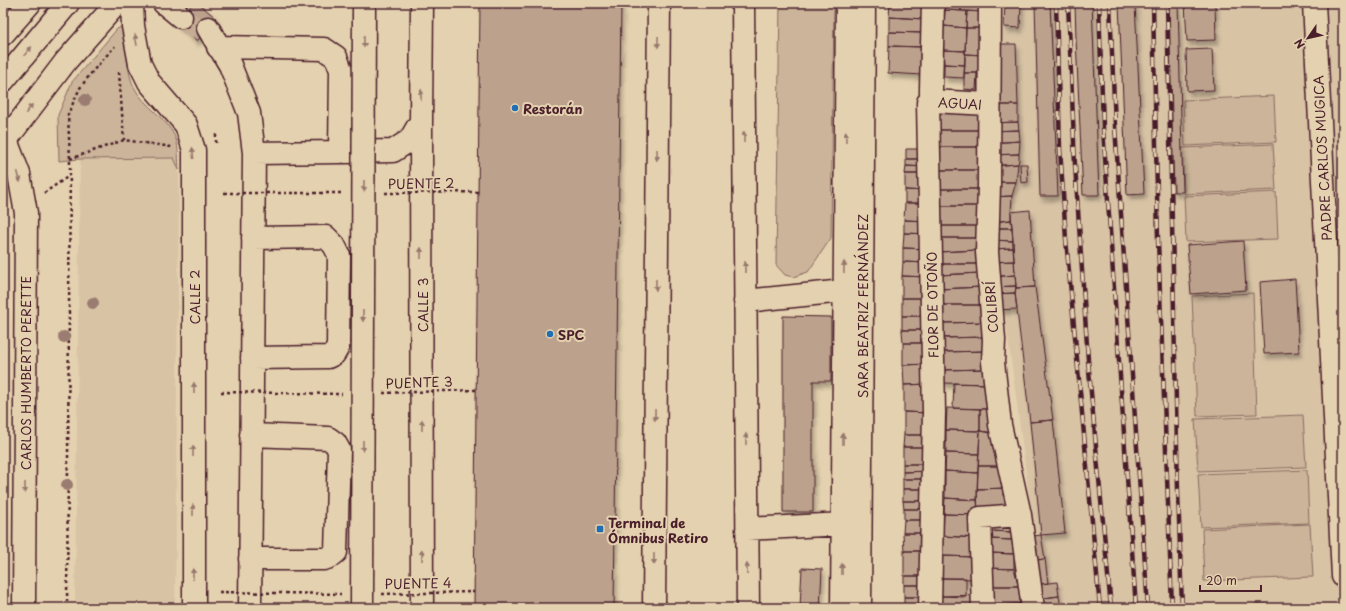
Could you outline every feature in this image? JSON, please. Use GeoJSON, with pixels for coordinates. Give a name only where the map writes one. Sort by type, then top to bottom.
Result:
{"type":"FeatureCollection","features":[{"type":"Feature","properties":{"kind":"main road"},"geometry":{"type":"LineString","coordinates":[[3,34],[30,3]]}},
{"type":"Feature","properties":{"kind":"main road"},"geometry":{"type":"LineString","coordinates":[[3,81],[68,3]]}},
{"type":"Feature","properties":{"kind":"main road"},"geometry":{"type":"LineString","coordinates":[[4,142],[66,61],[117,3]]}},
{"type":"Feature","properties":{"kind":"main road","name":"CALLE 2"},"geometry":{"type":"LineString","coordinates":[[132,3],[133,26],[140,64],[149,82],[186,125],[194,150],[194,608]]}},
{"type":"Feature","properties":{"kind":"main road"},"geometry":{"type":"LineString","coordinates":[[164,3],[182,10]]}},
{"type":"Feature","properties":{"kind":"main road"},"geometry":{"type":"LineString","coordinates":[[362,601],[364,3]]}},
{"type":"Feature","properties":{"kind":"main road","name":"CALLE 3"},"geometry":{"type":"LineString","coordinates":[[422,3],[422,608]]}},
{"type":"Feature","properties":{"kind":"main road"},"geometry":{"type":"LineString","coordinates":[[654,608],[659,3]]}},
{"type":"Feature","properties":{"kind":"main road"},"geometry":{"type":"LineString","coordinates":[[743,3],[748,608]]}},
{"type":"Feature","properties":{"kind":"main road"},"geometry":{"type":"LineString","coordinates":[[842,608],[847,3]]}},
{"type":"Feature","properties":{"kind":"main road","name":"SARA BEATRIZ FERNÁNDEZ"},"geometry":{"type":"LineString","coordinates":[[860,608],[864,3]]}},
{"type":"Feature","properties":{"kind":"main road","name":"FLOR DE OTOÑO"},"geometry":{"type":"LineString","coordinates":[[930,608],[934,412],[928,103],[931,101],[933,3]]}},
{"type":"Feature","properties":{"kind":"main road","name":"COLIBRÍ"},"geometry":{"type":"LineString","coordinates":[[990,3],[989,186],[987,252],[994,340],[993,362],[1000,425],[1020,515],[1033,608]]}},
{"type":"Feature","properties":{"kind":"main road","name":"PADRE CARLOS MUGICA"},"geometry":{"type":"LineString","coordinates":[[1314,3],[1343,576]]}},
{"type":"Feature","properties":{"kind":"main road"},"geometry":{"type":"LineString","coordinates":[[250,608],[254,153],[249,113],[230,65],[212,38],[324,49],[336,57],[341,70],[340,152]]}},
{"type":"Feature","properties":{"kind":"main road","name":"AGUAI"},"geometry":{"type":"LineString","coordinates":[[931,101],[989,104]]}},
{"type":"Feature","properties":{"kind":"main road"},"geometry":{"type":"LineString","coordinates":[[254,153],[393,151],[410,140],[421,121]]}},
{"type":"Feature","properties":{"kind":"main road","name":"CARLOS HUMBERTO PERETTE"},"geometry":{"type":"LineString","coordinates":[[4,142],[19,174],[26,213],[24,608]]}},
{"type":"Feature","properties":{"kind":"main road"},"geometry":{"type":"LineString","coordinates":[[252,358],[328,358],[334,354],[338,347],[339,254],[334,245],[326,237],[253,238]]}},
{"type":"Feature","properties":{"kind":"main road"},"geometry":{"type":"LineString","coordinates":[[745,301],[844,292]]}},
{"type":"Feature","properties":{"kind":"main road"},"geometry":{"type":"LineString","coordinates":[[250,559],[324,559],[336,552],[339,450],[335,443],[328,438],[251,436]]}},
{"type":"Feature","properties":{"kind":"main road"},"geometry":{"type":"LineString","coordinates":[[983,608],[980,518],[1020,515]]}},
{"type":"Feature","properties":{"kind":"main road"},"geometry":{"type":"LineString","coordinates":[[747,529],[843,524]]}},
{"type":"Feature","properties":{"kind":"path"},"geometry":{"type":"LineString","coordinates":[[67,608],[70,160],[68,114],[80,88],[117,44],[118,52]]}},
{"type":"Feature","properties":{"kind":"path"},"geometry":{"type":"LineString","coordinates":[[119,68],[124,140]]}},
{"type":"Feature","properties":{"kind":"path"},"geometry":{"type":"LineString","coordinates":[[70,160],[124,140],[194,150]]}},
{"type":"Feature","properties":{"kind":"path","name":"PUENTE 2"},"geometry":{"type":"LineString","coordinates":[[224,193],[478,192]]}},
{"type":"Feature","properties":{"kind":"path","name":"PUENTE 3"},"geometry":{"type":"LineString","coordinates":[[221,392],[363,394],[476,390]]}},
{"type":"Feature","properties":{"kind":"path","name":"PUENTE 4"},"geometry":{"type":"LineString","coordinates":[[219,592],[362,601],[474,592]]}},
{"type":"Feature","properties":{"kind":"shaded area"},"geometry":{"type":"Polygon","coordinates":[[[780,3],[834,3],[831,238],[808,272],[793,277],[785,275],[776,265],[780,3]]]}},
{"type":"Feature","properties":{"kind":"shaded area"},"geometry":{"type":"Polygon","coordinates":[[[995,3],[1343,3],[1343,608],[1044,608],[1002,291],[995,3]]]}},
{"type":"Feature","properties":{"kind":"shaded area"},"geometry":{"type":"Polygon","coordinates":[[[121,27],[123,29],[128,67],[134,87],[138,94],[172,131],[177,143],[179,170],[174,158],[80,159],[59,161],[58,115],[72,82],[117,29],[121,27]]]}},
{"type":"Feature","properties":{"kind":"shaded area"},"geometry":{"type":"Polygon","coordinates":[[[1274,96],[1276,142],[1185,146],[1183,100],[1274,96]]]}},
{"type":"Feature","properties":{"kind":"shaded area"},"geometry":{"type":"Polygon","coordinates":[[[1273,144],[1276,190],[1184,194],[1182,148],[1273,144]]]}},
{"type":"Feature","properties":{"kind":"shaded area"},"geometry":{"type":"Polygon","coordinates":[[[174,158],[179,170],[175,608],[75,608],[80,159],[174,158]]]}},
{"type":"Feature","properties":{"kind":"shaded area"},"geometry":{"type":"Polygon","coordinates":[[[1276,192],[1278,239],[1186,242],[1184,196],[1276,192]]]}},
{"type":"Feature","properties":{"kind":"shaded area"},"geometry":{"type":"Polygon","coordinates":[[[1253,293],[1257,414],[1197,416],[1192,296],[1253,293]]]}},
{"type":"Feature","properties":{"kind":"shaded area"},"geometry":{"type":"Polygon","coordinates":[[[1303,415],[1306,467],[1198,471],[1195,419],[1303,415]]]}},
{"type":"Feature","properties":{"kind":"shaded area"},"geometry":{"type":"Polygon","coordinates":[[[1307,470],[1309,523],[1201,527],[1198,474],[1307,470]]]}},
{"type":"Feature","properties":{"kind":"shaded area"},"geometry":{"type":"Polygon","coordinates":[[[1310,524],[1313,577],[1204,581],[1202,529],[1310,524]]]}},
{"type":"Feature","properties":{"kind":"building"},"geometry":{"type":"Polygon","coordinates":[[[193,3],[198,3],[216,18],[197,41],[176,23],[193,3]]]}},
{"type":"Feature","properties":{"kind":"building"},"geometry":{"type":"Polygon","coordinates":[[[480,3],[621,3],[614,608],[474,608],[480,3]]]}},
{"type":"Feature","properties":{"kind":"building"},"geometry":{"type":"Polygon","coordinates":[[[890,3],[924,3],[924,19],[889,17],[890,3]]]}},
{"type":"Feature","properties":{"kind":"building"},"geometry":{"type":"Polygon","coordinates":[[[945,3],[961,3],[961,11],[945,10],[945,3]]]}},
{"type":"Feature","properties":{"kind":"building"},"geometry":{"type":"Polygon","coordinates":[[[961,3],[985,3],[985,12],[961,11],[961,3]]]}},
{"type":"Feature","properties":{"kind":"building"},"geometry":{"type":"Polygon","coordinates":[[[1005,3],[1021,3],[1020,28],[1004,27],[1005,3]]]}},
{"type":"Feature","properties":{"kind":"building"},"geometry":{"type":"Polygon","coordinates":[[[1035,3],[1050,3],[1058,196],[1040,196],[1035,3]]]}},
{"type":"Feature","properties":{"kind":"building"},"geometry":{"type":"Polygon","coordinates":[[[1075,3],[1092,3],[1099,195],[1083,195],[1075,3]]]}},
{"type":"Feature","properties":{"kind":"building"},"geometry":{"type":"Polygon","coordinates":[[[1119,3],[1135,3],[1144,194],[1127,195],[1119,3]]]}},
{"type":"Feature","properties":{"kind":"building"},"geometry":{"type":"Polygon","coordinates":[[[1169,3],[1178,3],[1183,192],[1174,192],[1169,3]]]}},
{"type":"Feature","properties":{"kind":"building"},"geometry":{"type":"Polygon","coordinates":[[[1185,3],[1215,3],[1216,40],[1187,41],[1185,3]]]}},
{"type":"Feature","properties":{"kind":"building"},"geometry":{"type":"Polygon","coordinates":[[[945,10],[967,11],[966,28],[944,26],[945,10]]]}},
{"type":"Feature","properties":{"kind":"building"},"geometry":{"type":"Polygon","coordinates":[[[967,11],[985,12],[984,28],[966,28],[967,11]]]}},
{"type":"Feature","properties":{"kind":"building"},"geometry":{"type":"Polygon","coordinates":[[[889,17],[924,19],[923,33],[889,32],[889,17]]]}},
{"type":"Feature","properties":{"kind":"building"},"geometry":{"type":"Polygon","coordinates":[[[944,26],[966,28],[965,51],[943,50],[944,26]]]}},
{"type":"Feature","properties":{"kind":"building"},"geometry":{"type":"Polygon","coordinates":[[[966,28],[984,28],[983,55],[965,54],[966,28]]]}},
{"type":"Feature","properties":{"kind":"building"},"geometry":{"type":"Polygon","coordinates":[[[889,32],[923,33],[923,47],[889,46],[889,32]]]}},
{"type":"Feature","properties":{"kind":"building"},"geometry":{"type":"Polygon","coordinates":[[[991,44],[1016,44],[1018,105],[992,105],[991,44]]]}},
{"type":"Feature","properties":{"kind":"building"},"geometry":{"type":"Polygon","coordinates":[[[889,46],[923,47],[922,75],[888,73],[889,46]]]}},
{"type":"Feature","properties":{"kind":"building"},"geometry":{"type":"Polygon","coordinates":[[[1212,49],[1214,90],[1187,91],[1186,50],[1212,49]]]}},
{"type":"Feature","properties":{"kind":"building"},"geometry":{"type":"Polygon","coordinates":[[[943,50],[965,51],[965,65],[944,64],[943,50]]]}},
{"type":"Feature","properties":{"kind":"building"},"geometry":{"type":"Polygon","coordinates":[[[965,54],[983,55],[982,73],[964,73],[965,54]]]}},
{"type":"Feature","properties":{"kind":"building"},"geometry":{"type":"Polygon","coordinates":[[[944,64],[965,65],[964,78],[944,77],[944,64]]]}},
{"type":"Feature","properties":{"kind":"building"},"geometry":{"type":"Polygon","coordinates":[[[964,73],[977,73],[976,90],[964,89],[964,73]]]}},
{"type":"Feature","properties":{"kind":"building"},"geometry":{"type":"Polygon","coordinates":[[[992,105],[1018,105],[1018,122],[991,123],[992,105]]]}},
{"type":"Feature","properties":{"kind":"building"},"geometry":{"type":"Polygon","coordinates":[[[938,108],[979,108],[979,130],[938,130],[938,108]]]}},
{"type":"Feature","properties":{"kind":"building"},"geometry":{"type":"Polygon","coordinates":[[[1018,122],[1019,130],[990,131],[991,123],[1018,122]]]}},
{"type":"Feature","properties":{"kind":"building"},"geometry":{"type":"Polygon","coordinates":[[[938,130],[979,130],[979,147],[938,147],[938,130]]]}},
{"type":"Feature","properties":{"kind":"building"},"geometry":{"type":"Polygon","coordinates":[[[1019,130],[1020,141],[990,143],[990,131],[1019,130]]]}},
{"type":"Feature","properties":{"kind":"building"},"geometry":{"type":"Polygon","coordinates":[[[1020,141],[1019,154],[990,155],[990,143],[1020,141]]]}},
{"type":"Feature","properties":{"kind":"building"},"geometry":{"type":"Polygon","coordinates":[[[938,147],[979,147],[979,170],[938,170],[938,147]]]}},
{"type":"Feature","properties":{"kind":"building"},"geometry":{"type":"Polygon","coordinates":[[[906,149],[926,149],[927,159],[906,159],[906,149]]]}},
{"type":"Feature","properties":{"kind":"building"},"geometry":{"type":"Polygon","coordinates":[[[1019,154],[1018,164],[990,166],[990,155],[1019,154]]]}},
{"type":"Feature","properties":{"kind":"building"},"geometry":{"type":"Polygon","coordinates":[[[906,159],[927,159],[926,167],[906,166],[906,159]]]}},
{"type":"Feature","properties":{"kind":"building"},"geometry":{"type":"Polygon","coordinates":[[[1018,164],[1016,182],[990,182],[990,166],[1018,164]]]}},
{"type":"Feature","properties":{"kind":"building"},"geometry":{"type":"Polygon","coordinates":[[[1020,164],[1027,164],[1028,182],[1021,183],[1020,164]]]}},
{"type":"Feature","properties":{"kind":"building"},"geometry":{"type":"Polygon","coordinates":[[[906,166],[926,167],[926,174],[905,174],[906,166]]]}},
{"type":"Feature","properties":{"kind":"building"},"geometry":{"type":"Polygon","coordinates":[[[938,170],[979,170],[979,189],[938,189],[938,170]]]}},
{"type":"Feature","properties":{"kind":"building"},"geometry":{"type":"Polygon","coordinates":[[[905,174],[926,174],[927,191],[905,190],[905,174]]]}},
{"type":"Feature","properties":{"kind":"building"},"geometry":{"type":"Polygon","coordinates":[[[990,182],[1016,182],[1012,196],[990,197],[990,182]]]}},
{"type":"Feature","properties":{"kind":"building"},"geometry":{"type":"Polygon","coordinates":[[[938,189],[979,189],[979,206],[938,206],[938,189]]]}},
{"type":"Feature","properties":{"kind":"building"},"geometry":{"type":"Polygon","coordinates":[[[905,190],[927,191],[928,203],[905,203],[905,190]]]}},
{"type":"Feature","properties":{"kind":"building"},"geometry":{"type":"Polygon","coordinates":[[[1012,196],[1011,220],[991,222],[990,197],[1012,196]]]}},
{"type":"Feature","properties":{"kind":"building"},"geometry":{"type":"Polygon","coordinates":[[[905,203],[928,203],[929,221],[904,220],[905,203]]]}},
{"type":"Feature","properties":{"kind":"building"},"geometry":{"type":"Polygon","coordinates":[[[938,206],[979,206],[978,226],[938,226],[938,206]]]}},
{"type":"Feature","properties":{"kind":"building"},"geometry":{"type":"Polygon","coordinates":[[[1030,210],[1035,287],[1016,288],[1011,212],[1030,210]]]}},
{"type":"Feature","properties":{"kind":"building"},"geometry":{"type":"Polygon","coordinates":[[[904,220],[929,221],[929,234],[904,233],[904,220]]]}},
{"type":"Feature","properties":{"kind":"building"},"geometry":{"type":"Polygon","coordinates":[[[1011,220],[1012,228],[991,228],[991,222],[1011,220]]]}},
{"type":"Feature","properties":{"kind":"building"},"geometry":{"type":"Polygon","coordinates":[[[938,226],[978,226],[978,238],[939,238],[938,226]]]}},
{"type":"Feature","properties":{"kind":"building"},"geometry":{"type":"Polygon","coordinates":[[[991,228],[1012,228],[1013,241],[992,240],[991,228]]]}},
{"type":"Feature","properties":{"kind":"building"},"geometry":{"type":"Polygon","coordinates":[[[904,233],[929,234],[929,249],[903,248],[904,233]]]}},
{"type":"Feature","properties":{"kind":"building"},"geometry":{"type":"Polygon","coordinates":[[[939,238],[978,238],[978,250],[938,252],[939,238]]]}},
{"type":"Feature","properties":{"kind":"building"},"geometry":{"type":"Polygon","coordinates":[[[992,240],[1013,241],[1013,248],[992,249],[992,240]]]}},
{"type":"Feature","properties":{"kind":"building"},"geometry":{"type":"Polygon","coordinates":[[[1243,241],[1246,290],[1191,294],[1187,245],[1243,241]]]}},
{"type":"Feature","properties":{"kind":"building"},"geometry":{"type":"Polygon","coordinates":[[[903,248],[929,249],[929,263],[903,262],[903,248]]]}},
{"type":"Feature","properties":{"kind":"building"},"geometry":{"type":"Polygon","coordinates":[[[1013,248],[1014,261],[992,262],[992,249],[1013,248]]]}},
{"type":"Feature","properties":{"kind":"building"},"geometry":{"type":"Polygon","coordinates":[[[978,250],[979,264],[936,264],[938,252],[978,250]]]}},
{"type":"Feature","properties":{"kind":"building"},"geometry":{"type":"Polygon","coordinates":[[[1014,261],[1015,275],[991,277],[992,262],[1014,261]]]}},
{"type":"Feature","properties":{"kind":"building"},"geometry":{"type":"Polygon","coordinates":[[[903,262],[929,263],[928,277],[902,276],[903,262]]]}},
{"type":"Feature","properties":{"kind":"building"},"geometry":{"type":"Polygon","coordinates":[[[936,264],[979,264],[981,273],[938,275],[936,264]]]}},
{"type":"Feature","properties":{"kind":"building"},"geometry":{"type":"Polygon","coordinates":[[[981,273],[982,287],[939,289],[938,275],[981,273]]]}},
{"type":"Feature","properties":{"kind":"building"},"geometry":{"type":"Polygon","coordinates":[[[1015,275],[1016,286],[991,287],[991,277],[1015,275]]]}},
{"type":"Feature","properties":{"kind":"building"},"geometry":{"type":"Polygon","coordinates":[[[902,276],[928,277],[928,298],[902,298],[902,276]]]}},
{"type":"Feature","properties":{"kind":"building"},"geometry":{"type":"Polygon","coordinates":[[[1295,279],[1299,352],[1264,354],[1260,282],[1295,279]]]}},
{"type":"Feature","properties":{"kind":"building"},"geometry":{"type":"Polygon","coordinates":[[[1016,286],[1015,293],[992,294],[991,287],[1016,286]]]}},
{"type":"Feature","properties":{"kind":"building"},"geometry":{"type":"Polygon","coordinates":[[[982,287],[986,305],[941,305],[939,289],[982,287]]]}},
{"type":"Feature","properties":{"kind":"building"},"geometry":{"type":"Polygon","coordinates":[[[1035,287],[1053,420],[1030,422],[1015,293],[1016,288],[1035,287]]]}},
{"type":"Feature","properties":{"kind":"building"},"geometry":{"type":"Polygon","coordinates":[[[1015,293],[1017,309],[993,310],[992,294],[1015,293]]]}},
{"type":"Feature","properties":{"kind":"building"},"geometry":{"type":"Polygon","coordinates":[[[902,298],[928,298],[928,316],[902,316],[902,298]]]}},
{"type":"Feature","properties":{"kind":"building"},"geometry":{"type":"Polygon","coordinates":[[[941,305],[986,305],[986,322],[942,323],[941,305]]]}},
{"type":"Feature","properties":{"kind":"building"},"geometry":{"type":"Polygon","coordinates":[[[783,316],[831,317],[831,381],[813,381],[813,512],[783,512],[783,316]]]}},
{"type":"Feature","properties":{"kind":"building"},"geometry":{"type":"Polygon","coordinates":[[[902,316],[928,316],[929,330],[902,330],[902,316]]]}},
{"type":"Feature","properties":{"kind":"building"},"geometry":{"type":"Polygon","coordinates":[[[986,322],[986,337],[942,338],[942,323],[986,322]]]}},
{"type":"Feature","properties":{"kind":"building"},"geometry":{"type":"Polygon","coordinates":[[[902,330],[929,330],[929,343],[903,343],[902,330]]]}},
{"type":"Feature","properties":{"kind":"building"},"geometry":{"type":"Polygon","coordinates":[[[986,337],[987,351],[942,352],[942,338],[986,337]]]}},
{"type":"Feature","properties":{"kind":"building"},"geometry":{"type":"Polygon","coordinates":[[[903,343],[929,343],[929,364],[903,365],[903,343]]]}},
{"type":"Feature","properties":{"kind":"building"},"geometry":{"type":"Polygon","coordinates":[[[987,351],[987,369],[942,370],[942,352],[987,351]]]}},
{"type":"Feature","properties":{"kind":"building"},"geometry":{"type":"Polygon","coordinates":[[[929,364],[930,384],[904,385],[903,365],[929,364]]]}},
{"type":"Feature","properties":{"kind":"building"},"geometry":{"type":"Polygon","coordinates":[[[987,369],[989,384],[941,383],[942,370],[987,369]]]}},
{"type":"Feature","properties":{"kind":"building"},"geometry":{"type":"Polygon","coordinates":[[[954,383],[989,384],[988,409],[953,408],[954,383]]]}},
{"type":"Feature","properties":{"kind":"building"},"geometry":{"type":"Polygon","coordinates":[[[930,384],[930,413],[904,412],[904,385],[930,384]]]}},
{"type":"Feature","properties":{"kind":"building"},"geometry":{"type":"Polygon","coordinates":[[[947,408],[980,409],[980,431],[946,430],[947,408]]]}},
{"type":"Feature","properties":{"kind":"building"},"geometry":{"type":"Polygon","coordinates":[[[980,409],[988,409],[1000,434],[980,431],[980,409]]]}},
{"type":"Feature","properties":{"kind":"building"},"geometry":{"type":"Polygon","coordinates":[[[904,412],[930,413],[930,435],[904,435],[904,412]]]}},
{"type":"Feature","properties":{"kind":"building"},"geometry":{"type":"Polygon","coordinates":[[[1053,420],[1065,533],[1041,535],[1030,422],[1053,420]]]}},
{"type":"Feature","properties":{"kind":"building"},"geometry":{"type":"Polygon","coordinates":[[[946,430],[980,431],[979,454],[946,453],[946,430]]]}},
{"type":"Feature","properties":{"kind":"building"},"geometry":{"type":"Polygon","coordinates":[[[980,431],[1000,434],[1005,466],[978,466],[980,431]]]}},
{"type":"Feature","properties":{"kind":"building"},"geometry":{"type":"Polygon","coordinates":[[[904,435],[930,435],[930,447],[903,447],[904,435]]]}},
{"type":"Feature","properties":{"kind":"building"},"geometry":{"type":"Polygon","coordinates":[[[903,447],[930,447],[930,464],[903,464],[903,447]]]}},
{"type":"Feature","properties":{"kind":"building"},"geometry":{"type":"Polygon","coordinates":[[[946,453],[979,454],[978,473],[945,471],[946,453]]]}},
{"type":"Feature","properties":{"kind":"building"},"geometry":{"type":"Polygon","coordinates":[[[903,464],[930,464],[930,471],[903,472],[903,464]]]}},
{"type":"Feature","properties":{"kind":"building"},"geometry":{"type":"Polygon","coordinates":[[[978,466],[1005,466],[1008,488],[977,489],[978,466]]]}},
{"type":"Feature","properties":{"kind":"building"},"geometry":{"type":"Polygon","coordinates":[[[930,471],[930,479],[903,479],[903,472],[930,471]]]}},
{"type":"Feature","properties":{"kind":"building"},"geometry":{"type":"Polygon","coordinates":[[[945,471],[978,473],[977,500],[945,498],[945,471]]]}},
{"type":"Feature","properties":{"kind":"building"},"geometry":{"type":"Polygon","coordinates":[[[903,479],[930,479],[930,489],[903,489],[903,479]]]}},
{"type":"Feature","properties":{"kind":"building"},"geometry":{"type":"Polygon","coordinates":[[[1008,488],[1010,513],[978,515],[977,489],[1008,488]]]}},
{"type":"Feature","properties":{"kind":"building"},"geometry":{"type":"Polygon","coordinates":[[[903,489],[930,489],[930,501],[903,501],[903,489]]]}},
{"type":"Feature","properties":{"kind":"building"},"geometry":{"type":"Polygon","coordinates":[[[945,498],[977,500],[978,515],[944,514],[945,498]]]}},
{"type":"Feature","properties":{"kind":"building"},"geometry":{"type":"Polygon","coordinates":[[[903,501],[930,501],[930,509],[904,509],[903,501]]]}},
{"type":"Feature","properties":{"kind":"building"},"geometry":{"type":"Polygon","coordinates":[[[904,509],[930,509],[930,520],[904,520],[904,509]]]}},
{"type":"Feature","properties":{"kind":"building"},"geometry":{"type":"Polygon","coordinates":[[[944,514],[978,515],[977,538],[943,536],[944,514]]]}},
{"type":"Feature","properties":{"kind":"building"},"geometry":{"type":"Polygon","coordinates":[[[990,519],[1013,519],[1012,532],[990,531],[990,519]]]}},
{"type":"Feature","properties":{"kind":"building"},"geometry":{"type":"Polygon","coordinates":[[[904,520],[930,520],[931,533],[903,533],[904,520]]]}},
{"type":"Feature","properties":{"kind":"building"},"geometry":{"type":"Polygon","coordinates":[[[990,531],[1012,532],[1012,540],[990,539],[990,531]]]}},
{"type":"Feature","properties":{"kind":"building"},"geometry":{"type":"Polygon","coordinates":[[[903,533],[931,533],[931,551],[904,551],[903,533]]]}},
{"type":"Feature","properties":{"kind":"building"},"geometry":{"type":"Polygon","coordinates":[[[1041,535],[1045,559],[1028,561],[1025,537],[1041,535]]]}},
{"type":"Feature","properties":{"kind":"building"},"geometry":{"type":"Polygon","coordinates":[[[943,536],[977,538],[976,557],[942,556],[943,536]]]}},
{"type":"Feature","properties":{"kind":"building"},"geometry":{"type":"Polygon","coordinates":[[[990,539],[1012,540],[1014,554],[990,553],[990,539]]]}},
{"type":"Feature","properties":{"kind":"building"},"geometry":{"type":"Polygon","coordinates":[[[904,551],[931,551],[931,576],[904,576],[904,551]]]}},
{"type":"Feature","properties":{"kind":"building"},"geometry":{"type":"Polygon","coordinates":[[[990,553],[1014,554],[1014,569],[989,568],[990,553]]]}},
{"type":"Feature","properties":{"kind":"building"},"geometry":{"type":"Polygon","coordinates":[[[942,556],[976,557],[975,579],[942,578],[942,556]]]}},
{"type":"Feature","properties":{"kind":"building"},"geometry":{"type":"Polygon","coordinates":[[[1045,559],[1048,583],[1031,585],[1028,561],[1045,559]]]}},
{"type":"Feature","properties":{"kind":"building"},"geometry":{"type":"Polygon","coordinates":[[[802,568],[822,569],[820,608],[800,608],[802,568]]]}},
{"type":"Feature","properties":{"kind":"building"},"geometry":{"type":"Polygon","coordinates":[[[989,568],[1014,569],[1019,586],[989,586],[989,568]]]}},
{"type":"Feature","properties":{"kind":"building"},"geometry":{"type":"Polygon","coordinates":[[[904,576],[931,576],[931,585],[904,585],[904,576]]]}},
{"type":"Feature","properties":{"kind":"building"},"geometry":{"type":"Polygon","coordinates":[[[942,578],[966,578],[966,597],[941,596],[942,578]]]}},
{"type":"Feature","properties":{"kind":"building"},"geometry":{"type":"Polygon","coordinates":[[[1057,582],[1059,596],[1036,599],[1034,585],[1057,582]]]}},
{"type":"Feature","properties":{"kind":"building"},"geometry":{"type":"Polygon","coordinates":[[[904,585],[931,585],[930,597],[904,597],[904,585]]]}},
{"type":"Feature","properties":{"kind":"building"},"geometry":{"type":"Polygon","coordinates":[[[989,586],[1019,586],[1020,604],[990,605],[989,586]]]}},
{"type":"Feature","properties":{"kind":"building"},"geometry":{"type":"Polygon","coordinates":[[[982,595],[982,606],[942,607],[941,596],[982,595]]]}},
{"type":"Feature","properties":{"kind":"building"},"geometry":{"type":"Polygon","coordinates":[[[1059,596],[1061,608],[1037,608],[1036,599],[1059,596]]]}},
{"type":"Feature","properties":{"kind":"building"},"geometry":{"type":"Polygon","coordinates":[[[904,597],[930,597],[929,608],[904,608],[904,597]]]}},
{"type":"Feature","properties":{"kind":"building"},"geometry":{"type":"Polygon","coordinates":[[[1020,604],[1020,608],[990,608],[990,605],[1020,604]]]}},
{"type":"Feature","properties":{"kind":"building"},"geometry":{"type":"Polygon","coordinates":[[[1255,604],[1286,605],[1286,608],[1255,608],[1255,604]]]}},
{"type":"Feature","properties":{"kind":"building"},"geometry":{"type":"Polygon","coordinates":[[[982,606],[982,608],[942,607],[982,606]]]}},
{"type":"Feature","properties":{"kind":"tunnel"},"geometry":{"type":"LineString","coordinates":[[181,17],[202,34]]}},
{"type":"Feature","properties":{"kind":"railway"},"geometry":{"type":"LineString","coordinates":[[1056,3],[1060,148],[1066,239],[1100,608]]}},
{"type":"Feature","properties":{"kind":"railway"},"geometry":{"type":"LineString","coordinates":[[1068,3],[1075,165],[1088,360],[1111,608]]}},
{"type":"Feature","properties":{"kind":"railway"},"geometry":{"type":"LineString","coordinates":[[1099,3],[1103,128],[1136,608]]}},
{"type":"Feature","properties":{"kind":"railway"},"geometry":{"type":"LineString","coordinates":[[1110,3],[1115,126],[1148,608]]}},
{"type":"Feature","properties":{"kind":"railway"},"geometry":{"type":"LineString","coordinates":[[1153,3],[1158,240],[1172,608]]}},
{"type":"Feature","properties":{"kind":"railway"},"geometry":{"type":"LineString","coordinates":[[1167,3],[1182,608]]}},
{"type":"Feature","properties":{"kind":"place","name":"Restorán"},"geometry":{"type":"Point","coordinates":[515,108]}},
{"type":"Feature","properties":{"kind":"place","name":"SPC"},"geometry":{"type":"Point","coordinates":[550,334]}},
{"type":"Feature","properties":{"kind":"place","name":"Terminal de Ómnibus Retiro"},"geometry":{"type":"Point","coordinates":[600,529]}}]}
